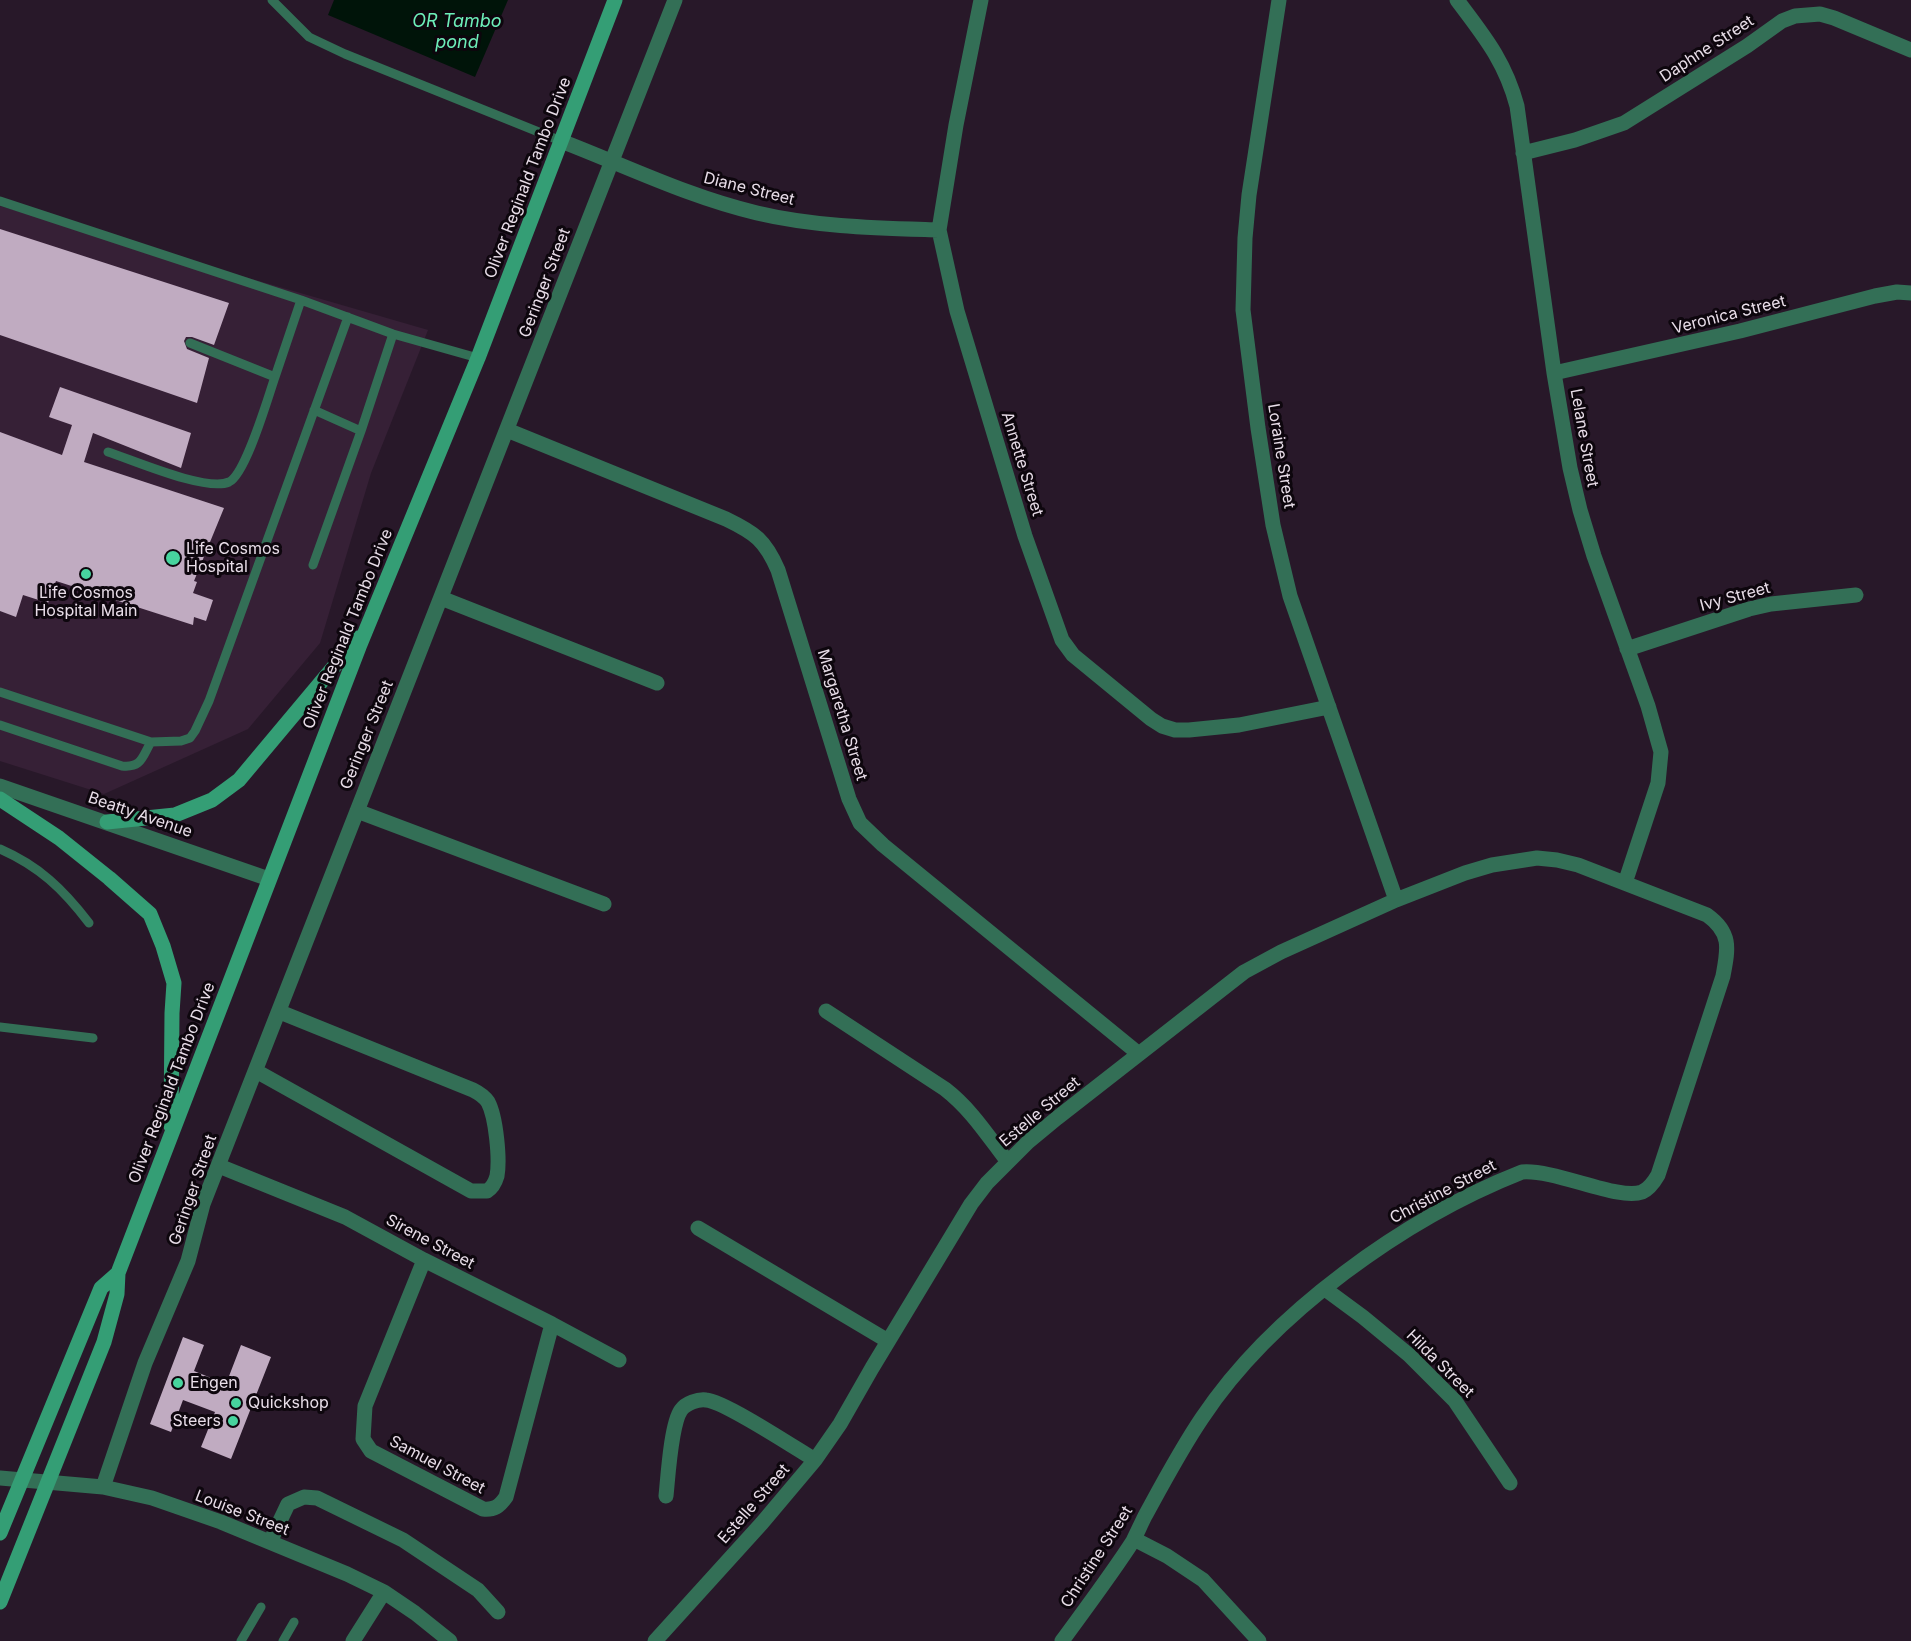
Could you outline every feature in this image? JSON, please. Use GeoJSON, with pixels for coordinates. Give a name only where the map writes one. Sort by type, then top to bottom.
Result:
{"type":"FeatureCollection","features":[{"type":"Feature","properties":{"kind":"main road","name":"Oliver Reginald Tambo Drive"},"geometry":{"type":"LineString","coordinates":[[0,1602],[104,1342],[117,1294],[118,1273],[269,879],[367,627],[478,358],[615,0]]}},
{"type":"Feature","properties":{"kind":"main road"},"geometry":{"type":"LineString","coordinates":[[107,822],[175,815],[212,800],[239,780],[367,627]]}},
{"type":"Feature","properties":{"kind":"main road"},"geometry":{"type":"LineString","coordinates":[[0,799],[67,845],[150,914],[174,983],[170,1138]]}},
{"type":"Feature","properties":{"kind":"main road","name":"Oliver Reginald Tambo Drive"},"geometry":{"type":"LineString","coordinates":[[0,1533],[101,1288],[118,1273]]}},
{"type":"Feature","properties":{"kind":"street","name":"Geringer Street"},"geometry":{"type":"LineString","coordinates":[[103,1487],[146,1363],[188,1261],[203,1204],[675,0]]}},
{"type":"Feature","properties":{"kind":"street","name":"Annette Street"},"geometry":{"type":"LineString","coordinates":[[981,0],[956,125],[939,230],[957,311],[1025,536],[1062,640],[1073,655],[1152,720],[1175,730],[1239,725],[1329,707]]}},
{"type":"Feature","properties":{"kind":"street","name":"Loraine Street"},"geometry":{"type":"LineString","coordinates":[[1279,0],[1249,195],[1245,238],[1243,309],[1258,428],[1280,561],[1290,596],[1396,900]]}},
{"type":"Feature","properties":{"kind":"street","name":"Lelane Street"},"geometry":{"type":"LineString","coordinates":[[1457,0],[1491,45],[1510,81],[1517,106],[1554,373],[1570,468],[1594,556],[1648,706],[1661,752],[1658,783],[1625,883]]}},
{"type":"Feature","properties":{"kind":"street","name":"Daphne Street"},"geometry":{"type":"LineString","coordinates":[[1523,153],[1575,140],[1624,123],[1738,52],[1782,21],[1795,16],[1820,14],[1834,18],[1911,50]]}},
{"type":"Feature","properties":{"kind":"street","name":"Diane Street"},"geometry":{"type":"LineString","coordinates":[[561,141],[677,188],[759,214],[806,222],[859,227],[939,230]]}},
{"type":"Feature","properties":{"kind":"street","name":"Veronica Street"},"geometry":{"type":"LineString","coordinates":[[1554,373],[1740,332],[1875,296],[1897,292],[1911,293]]}},
{"type":"Feature","properties":{"kind":"street","name":"Margaretha Street"},"geometry":{"type":"LineString","coordinates":[[507,430],[709,511],[749,531],[759,539],[767,547],[778,570],[849,799],[860,823],[883,845],[1139,1054]]}},
{"type":"Feature","properties":{"kind":"street","name":"Ivy Street"},"geometry":{"type":"LineString","coordinates":[[1627,649],[1749,609],[1771,604],[1856,596]]}},
{"type":"Feature","properties":{"kind":"street"},"geometry":{"type":"LineString","coordinates":[[441,598],[657,683]]}},
{"type":"Feature","properties":{"kind":"street","name":"Beatty Avenue"},"geometry":{"type":"LineString","coordinates":[[0,786],[269,879]]}},
{"type":"Feature","properties":{"kind":"street"},"geometry":{"type":"LineString","coordinates":[[357,812],[604,904]]}},
{"type":"Feature","properties":{"kind":"street","name":"Estelle Street"},"geometry":{"type":"LineString","coordinates":[[655,1641],[762,1523],[815,1460],[840,1424],[971,1204],[987,1183],[1008,1162],[1057,1118],[1244,972],[1281,952],[1396,900],[1474,870],[1537,858],[1557,860],[1625,883]]}},
{"type":"Feature","properties":{"kind":"street","name":"Christine Street"},"geometry":{"type":"LineString","coordinates":[[1062,1641],[1134,1539],[1202,1418],[1233,1376],[1270,1336],[1324,1289],[1385,1243],[1413,1226],[1522,1172],[1540,1172],[1628,1194],[1643,1192],[1654,1183],[1662,1165],[1723,976],[1726,948],[1723,929],[1707,915],[1625,883]]}},
{"type":"Feature","properties":{"kind":"street"},"geometry":{"type":"LineString","coordinates":[[826,1011],[945,1089],[966,1106],[1008,1162]]}},
{"type":"Feature","properties":{"kind":"street"},"geometry":{"type":"LineString","coordinates":[[256,1071],[471,1191],[487,1191],[495,1183],[498,1164],[494,1120],[483,1096],[280,1012]]}},
{"type":"Feature","properties":{"kind":"street","name":"Sirene Street"},"geometry":{"type":"LineString","coordinates":[[219,1166],[345,1217],[619,1360]]}},
{"type":"Feature","properties":{"kind":"street"},"geometry":{"type":"LineString","coordinates":[[698,1228],[888,1341]]}},
{"type":"Feature","properties":{"kind":"street","name":"Samuel Street"},"geometry":{"type":"LineString","coordinates":[[424,1260],[365,1406],[362,1424],[363,1438],[371,1451],[483,1509],[491,1510],[500,1506],[506,1497],[552,1324]]}},
{"type":"Feature","properties":{"kind":"street","name":"Hilda Street"},"geometry":{"type":"LineString","coordinates":[[1324,1289],[1363,1317],[1409,1355],[1455,1401],[1510,1483]]}},
{"type":"Feature","properties":{"kind":"street"},"geometry":{"type":"LineString","coordinates":[[666,1496],[676,1423],[682,1409],[692,1402],[708,1400],[729,1409],[815,1460]]}},
{"type":"Feature","properties":{"kind":"street","name":"Louise Street"},"geometry":{"type":"LineString","coordinates":[[0,1478],[103,1487],[152,1498],[221,1522],[347,1574],[384,1592],[450,1641]]}},
{"type":"Feature","properties":{"kind":"street"},"geometry":{"type":"LineString","coordinates":[[270,1542],[288,1504],[304,1497],[317,1498],[403,1540],[478,1590],[498,1612]]}},
{"type":"Feature","properties":{"kind":"street"},"geometry":{"type":"LineString","coordinates":[[1134,1539],[1167,1556],[1203,1580],[1259,1641]]}},
{"type":"Feature","properties":{"kind":"street"},"geometry":{"type":"LineString","coordinates":[[353,1641],[384,1592]]}},
{"type":"Feature","properties":{"kind":"lane"},"geometry":{"type":"LineString","coordinates":[[272,0],[309,37],[345,54],[561,141]]}},
{"type":"Feature","properties":{"kind":"lane"},"geometry":{"type":"LineString","coordinates":[[0,201],[301,300],[393,334],[478,358]]}},
{"type":"Feature","properties":{"kind":"lane"},"geometry":{"type":"LineString","coordinates":[[108,452],[181,478],[208,483],[228,482],[236,475],[246,459],[301,300]]}},
{"type":"Feature","properties":{"kind":"lane"},"geometry":{"type":"LineString","coordinates":[[0,692],[151,742],[181,741],[189,738],[195,731],[208,701],[348,317]]}},
{"type":"Feature","properties":{"kind":"lane"},"geometry":{"type":"LineString","coordinates":[[314,565],[393,334]]}},
{"type":"Feature","properties":{"kind":"lane"},"geometry":{"type":"LineString","coordinates":[[190,343],[275,377]]}},
{"type":"Feature","properties":{"kind":"lane"},"geometry":{"type":"LineString","coordinates":[[314,410],[361,431]]}},
{"type":"Feature","properties":{"kind":"lane"},"geometry":{"type":"LineString","coordinates":[[0,725],[122,766],[138,765],[151,742]]}},
{"type":"Feature","properties":{"kind":"lane"},"geometry":{"type":"LineString","coordinates":[[0,849],[28,862],[48,877],[89,923]]}},
{"type":"Feature","properties":{"kind":"lane"},"geometry":{"type":"LineString","coordinates":[[0,1027],[93,1038]]}},
{"type":"Feature","properties":{"kind":"lane"},"geometry":{"type":"LineString","coordinates":[[241,1641],[261,1607]]}},
{"type":"Feature","properties":{"kind":"lane"},"geometry":{"type":"LineString","coordinates":[[283,1641],[294,1622]]}},
{"type":"Feature","properties":{"kind":"shaded area","name":"Life Cosmos Hospital"},"geometry":{"type":"Polygon","coordinates":[[[0,206],[428,330],[371,473],[320,643],[248,729],[104,794],[0,761],[0,206]]]}},
{"type":"Feature","properties":{"kind":"water","name":"OR Tambo pond"},"geometry":{"type":"Polygon","coordinates":[[[334,0],[508,0],[475,77],[328,15],[334,0]]]}},
{"type":"Feature","properties":{"kind":"building"},"geometry":{"type":"Polygon","coordinates":[[[0,229],[229,303],[214,345],[192,337],[186,337],[184,341],[187,349],[209,358],[197,403],[0,335],[0,229]]]}},
{"type":"Feature","properties":{"kind":"building"},"geometry":{"type":"Polygon","coordinates":[[[60,387],[191,433],[181,468],[93,433],[84,462],[224,508],[194,581],[197,582],[193,593],[213,600],[206,621],[194,617],[193,625],[56,581],[48,603],[23,595],[16,617],[0,611],[0,432],[62,455],[72,425],[49,417],[60,387]]]}},
{"type":"Feature","properties":{"kind":"building"},"geometry":{"type":"Polygon","coordinates":[[[183,1337],[204,1345],[194,1371],[226,1384],[241,1345],[271,1357],[231,1459],[201,1447],[215,1412],[183,1400],[171,1432],[150,1424],[183,1337]]]}},
{"type":"Feature","properties":{"kind":"place","name":"Life Cosmos Hospital"},"geometry":{"type":"Point","coordinates":[173,558]}},
{"type":"Feature","properties":{"kind":"place","name":"Life Cosmos Hospital Main"},"geometry":{"type":"Point","coordinates":[86,574]}},
{"type":"Feature","properties":{"kind":"place","name":"Engen"},"geometry":{"type":"Point","coordinates":[178,1383]}},
{"type":"Feature","properties":{"kind":"place","name":"Quickshop"},"geometry":{"type":"Point","coordinates":[236,1403]}},
{"type":"Feature","properties":{"kind":"place","name":"Steers"},"geometry":{"type":"Point","coordinates":[233,1421]}}]}
